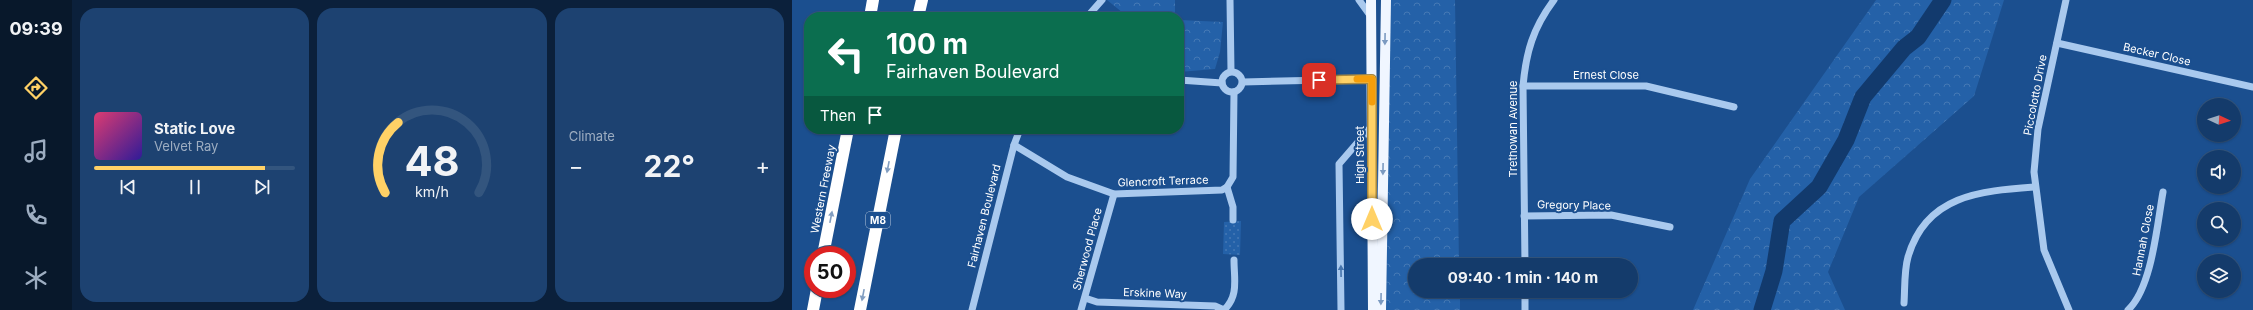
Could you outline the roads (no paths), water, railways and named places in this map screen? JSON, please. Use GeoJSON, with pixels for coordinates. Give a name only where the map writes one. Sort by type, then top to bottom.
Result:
{"type":"FeatureCollection","features":[{"type":"Feature","properties":{"kind":"highway"},"geometry":{"type":"LineString","coordinates":[[871,12],[874,0]]}},
{"type":"Feature","properties":{"kind":"highway"},"geometry":{"type":"LineString","coordinates":[[919,12],[922,0]]}},
{"type":"Feature","properties":{"kind":"highway","name":"Western Freeway"},"geometry":{"type":"LineString","coordinates":[[826,246],[847,134]]}},
{"type":"Feature","properties":{"kind":"highway","name":"M8"},"geometry":{"type":"LineString","coordinates":[[860,310],[895,134]]}},
{"type":"Feature","properties":{"kind":"highway"},"geometry":{"type":"LineString","coordinates":[[813,310],[815,298]]}},
{"type":"Feature","properties":{"kind":"main road","name":"High Street"},"geometry":{"type":"LineString","coordinates":[[1372,0],[1371,127],[1373,310]]}},
{"type":"Feature","properties":{"kind":"main road","name":"High Street"},"geometry":{"type":"LineString","coordinates":[[1381,310],[1386,0]]}},
{"type":"Feature","properties":{"kind":"street"},"geometry":{"type":"LineString","coordinates":[[1091,12],[1102,0]]}},
{"type":"Feature","properties":{"kind":"street"},"geometry":{"type":"LineString","coordinates":[[1230,0],[1231,71]]}},
{"type":"Feature","properties":{"kind":"street"},"geometry":{"type":"LineString","coordinates":[[1359,0],[1372,18]]}},
{"type":"Feature","properties":{"kind":"street","name":"Trethowan Avenue"},"geometry":{"type":"LineString","coordinates":[[1525,258],[1523,86],[1526,60],[1532,38],[1554,0]]}},
{"type":"Feature","properties":{"kind":"street","name":"Piccolotto Drive"},"geometry":{"type":"LineString","coordinates":[[2066,0],[2038,129],[2034,187],[2044,250],[2069,310]]}},
{"type":"Feature","properties":{"kind":"street","name":"Becker Close"},"geometry":{"type":"LineString","coordinates":[[2057,42],[2253,87]]}},
{"type":"Feature","properties":{"kind":"street"},"geometry":{"type":"LineString","coordinates":[[1231,71],[1239,74],[1243,82],[1239,90],[1234,92],[1226,90],[1222,83],[1225,74],[1231,71]]}},
{"type":"Feature","properties":{"kind":"street"},"geometry":{"type":"LineString","coordinates":[[1243,82],[1372,79]]}},
{"type":"Feature","properties":{"kind":"street"},"geometry":{"type":"LineString","coordinates":[[1184,80],[1222,83]]}},
{"type":"Feature","properties":{"kind":"street","name":"Ernest Close"},"geometry":{"type":"LineString","coordinates":[[1523,86],[1646,86],[1734,108]]}},
{"type":"Feature","properties":{"kind":"street"},"geometry":{"type":"LineString","coordinates":[[1233,220],[1233,207],[1227,187],[1232,177],[1234,162],[1234,92]]}},
{"type":"Feature","properties":{"kind":"street"},"geometry":{"type":"LineString","coordinates":[[1341,310],[1339,164],[1371,127]]}},
{"type":"Feature","properties":{"kind":"street","name":"Fairhaven Boulevard"},"geometry":{"type":"LineString","coordinates":[[972,310],[1014,145],[1018,134]]}},
{"type":"Feature","properties":{"kind":"street","name":"Glencroft Terrace"},"geometry":{"type":"LineString","coordinates":[[1014,145],[1067,177],[1114,194],[1222,190],[1227,187]]}},
{"type":"Feature","properties":{"kind":"street"},"geometry":{"type":"LineString","coordinates":[[1904,303],[1908,259],[1913,242],[1934,214],[1951,202],[1971,194],[2034,187]]}},
{"type":"Feature","properties":{"kind":"street","name":"Hannah Close"},"geometry":{"type":"LineString","coordinates":[[2128,310],[2136,302],[2146,280],[2163,192]]}},
{"type":"Feature","properties":{"kind":"street","name":"Sherwood Place"},"geometry":{"type":"LineString","coordinates":[[1082,310],[1114,194]]}},
{"type":"Feature","properties":{"kind":"street","name":"Gregory Place"},"geometry":{"type":"LineString","coordinates":[[1524,216],[1610,215],[1670,227]]}},
{"type":"Feature","properties":{"kind":"street","name":"Erskine Way"},"geometry":{"type":"LineString","coordinates":[[1085,298],[1097,302],[1216,306],[1224,310],[1232,303],[1234,260]]}},
{"type":"Feature","properties":{"kind":"street"},"geometry":{"type":"LineString","coordinates":[[1525,298],[1525,310]]}},
{"type":"Feature","properties":{"kind":"waterway"},"geometry":{"type":"LineString","coordinates":[[1762,310],[1774,271],[1782,221],[1819,187],[1846,140],[1863,97],[1904,48],[1918,37],[1943,0]]}}]}
